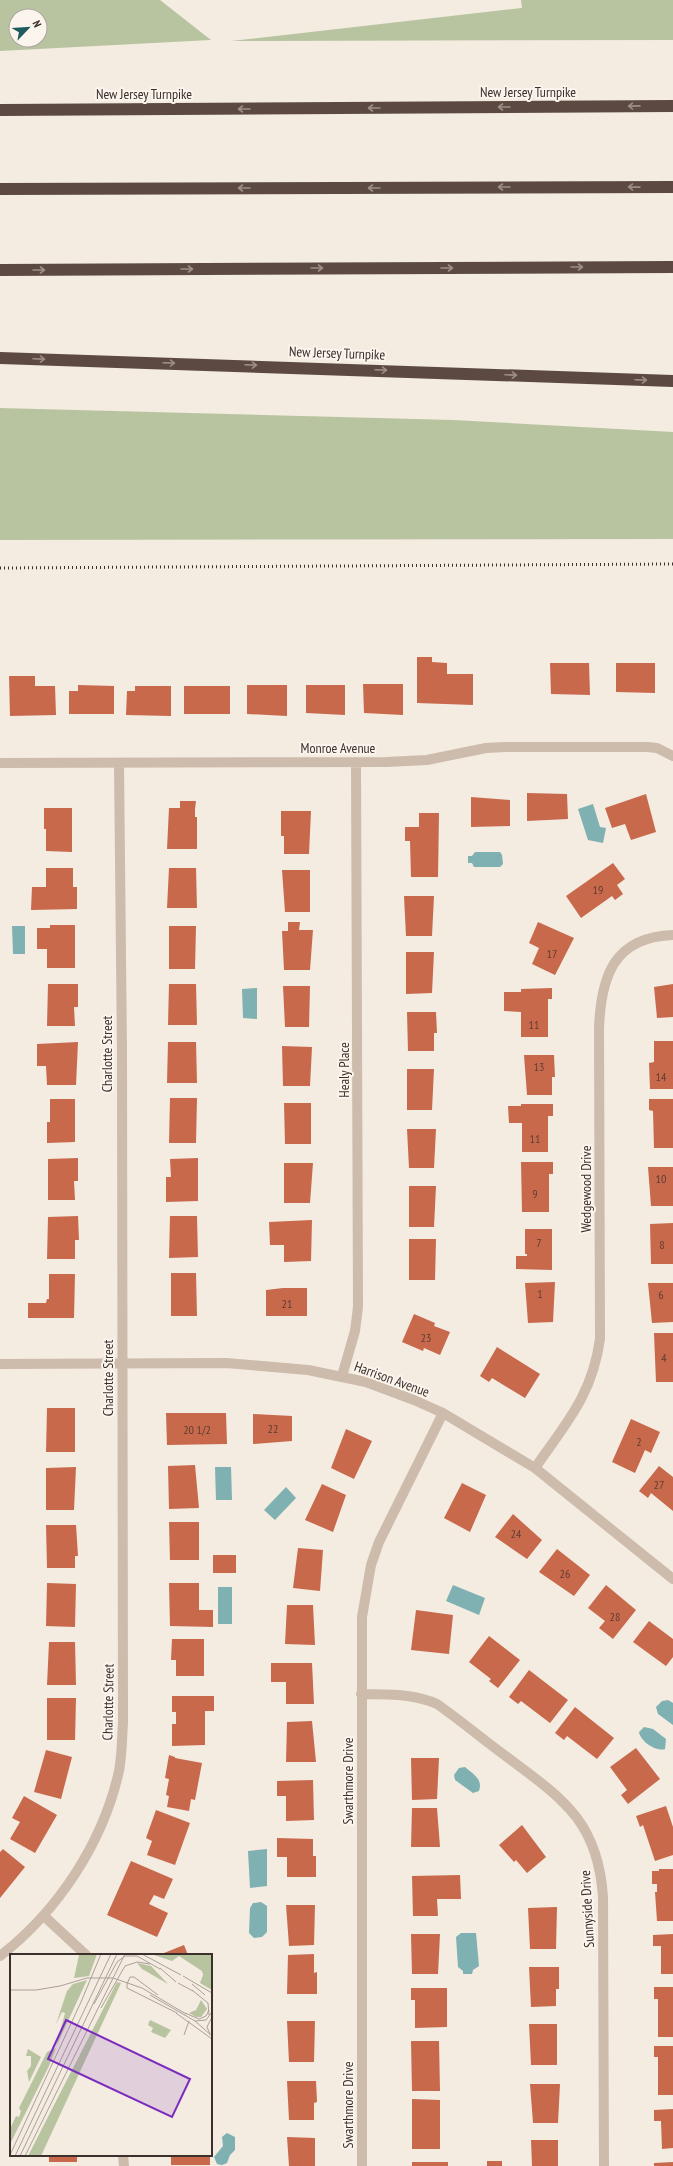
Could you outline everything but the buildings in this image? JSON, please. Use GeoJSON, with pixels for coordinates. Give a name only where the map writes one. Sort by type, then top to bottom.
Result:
{"type":"FeatureCollection","features":[{"type":"Feature","properties":{"kind":"highway","name":"New Jersey Turnpike"},"geometry":{"type":"LineString","coordinates":[[0,110],[673,106]]}},
{"type":"Feature","properties":{"kind":"highway"},"geometry":{"type":"LineString","coordinates":[[0,190],[673,187]]}},
{"type":"Feature","properties":{"kind":"highway"},"geometry":{"type":"LineString","coordinates":[[0,270],[673,267]]}},
{"type":"Feature","properties":{"kind":"highway","name":"New Jersey Turnpike"},"geometry":{"type":"LineString","coordinates":[[0,358],[673,381]]}},
{"type":"Feature","properties":{"kind":"street","name":"Monroe Avenue"},"geometry":{"type":"LineString","coordinates":[[0,763],[356,762],[427,760],[486,748],[505,747],[647,747],[657,748],[673,756]]}},
{"type":"Feature","properties":{"kind":"street","name":"Healy Place"},"geometry":{"type":"LineString","coordinates":[[342,1376],[355,1331],[358,1308],[356,762]]}},
{"type":"Feature","properties":{"kind":"street","name":"Charlotte Street"},"geometry":{"type":"LineString","coordinates":[[0,1956],[44,1916],[92,1845],[108,1810],[119,1769],[123,1722],[122,1045],[118,763]]}},
{"type":"Feature","properties":{"kind":"street","name":"Wedgewood Drive"},"geometry":{"type":"LineString","coordinates":[[535,1468],[582,1400],[593,1373],[600,1339],[599,1028],[600,1000],[603,987],[612,965],[627,950],[648,938],[673,934]]}},
{"type":"Feature","properties":{"kind":"street","name":"Harrison Avenue"},"geometry":{"type":"LineString","coordinates":[[0,1364],[226,1363],[274,1366],[342,1376],[389,1390],[443,1413],[535,1468],[673,1579]]}},
{"type":"Feature","properties":{"kind":"street","name":"Swarthmore Drive"},"geometry":{"type":"LineString","coordinates":[[362,2166],[362,1617],[371,1565],[390,1518],[443,1413]]}},
{"type":"Feature","properties":{"kind":"street","name":"Sunnyside Drive"},"geometry":{"type":"LineString","coordinates":[[361,1694],[401,1695],[427,1700],[437,1704],[558,1796],[576,1816],[591,1839],[602,1875],[603,1897],[604,2166]]}},
{"type":"Feature","properties":{"kind":"street"},"geometry":{"type":"LineString","coordinates":[[44,1916],[85,1954]]}},
{"type":"Feature","properties":{"kind":"green space"},"geometry":{"type":"Polygon","coordinates":[[[0,0],[160,0],[211,40],[0,51],[0,0]]]}},
{"type":"Feature","properties":{"kind":"green space"},"geometry":{"type":"Polygon","coordinates":[[[521,0],[673,0],[673,40],[231,41],[522,8],[521,0]]]}},
{"type":"Feature","properties":{"kind":"green space"},"geometry":{"type":"Polygon","coordinates":[[[0,408],[453,420],[673,432],[673,539],[0,540],[0,408]]]}},
{"type":"Feature","properties":{"kind":"water"},"geometry":{"type":"Polygon","coordinates":[[[593,804],[600,827],[606,828],[603,843],[588,840],[578,809],[593,804]]]}},
{"type":"Feature","properties":{"kind":"water"},"geometry":{"type":"Polygon","coordinates":[[[475,852],[500,852],[502,855],[503,864],[500,867],[474,867],[472,863],[468,863],[468,856],[472,856],[475,852]]]}},
{"type":"Feature","properties":{"kind":"water"},"geometry":{"type":"Polygon","coordinates":[[[12,926],[25,926],[25,954],[13,954],[12,926]]]}},
{"type":"Feature","properties":{"kind":"water"},"geometry":{"type":"Polygon","coordinates":[[[257,988],[257,1019],[243,1018],[242,989],[257,988]]]}},
{"type":"Feature","properties":{"kind":"water"},"geometry":{"type":"Polygon","coordinates":[[[215,1467],[231,1467],[232,1500],[216,1500],[215,1467]]]}},
{"type":"Feature","properties":{"kind":"water"},"geometry":{"type":"Polygon","coordinates":[[[286,1487],[296,1498],[275,1520],[264,1510],[286,1487]]]}},
{"type":"Feature","properties":{"kind":"water"},"geometry":{"type":"Polygon","coordinates":[[[453,1585],[485,1598],[479,1615],[446,1601],[453,1585]]]}},
{"type":"Feature","properties":{"kind":"water"},"geometry":{"type":"Polygon","coordinates":[[[218,1587],[232,1587],[232,1624],[218,1624],[218,1587]]]}},
{"type":"Feature","properties":{"kind":"water"},"geometry":{"type":"Polygon","coordinates":[[[668,1700],[673,1703],[673,1725],[658,1714],[656,1707],[662,1701],[668,1700]]]}},
{"type":"Feature","properties":{"kind":"water"},"geometry":{"type":"Polygon","coordinates":[[[644,1727],[653,1729],[666,1739],[665,1749],[657,1749],[642,1739],[639,1732],[644,1727]]]}},
{"type":"Feature","properties":{"kind":"water"},"geometry":{"type":"Polygon","coordinates":[[[465,1767],[479,1780],[479,1791],[473,1793],[455,1780],[454,1775],[459,1768],[465,1767]]]}},
{"type":"Feature","properties":{"kind":"water"},"geometry":{"type":"Polygon","coordinates":[[[267,1849],[267,1886],[250,1888],[248,1851],[267,1849]]]}},
{"type":"Feature","properties":{"kind":"water"},"geometry":{"type":"Polygon","coordinates":[[[261,1902],[267,1906],[267,1932],[262,1937],[254,1938],[249,1933],[250,1908],[253,1903],[261,1902]]]}},
{"type":"Feature","properties":{"kind":"water"},"geometry":{"type":"Polygon","coordinates":[[[461,1933],[476,1933],[479,1966],[473,1970],[472,1974],[463,1974],[463,1971],[458,1967],[456,1937],[461,1933]]]}},
{"type":"Feature","properties":{"kind":"water"},"geometry":{"type":"Polygon","coordinates":[[[227,2133],[235,2137],[235,2150],[230,2155],[227,2163],[222,2165],[217,2164],[214,2157],[223,2146],[222,2137],[227,2133]]]}},
{"type":"Feature","properties":{"kind":"railway"},"geometry":{"type":"LineString","coordinates":[[0,568],[673,564]]}}]}
